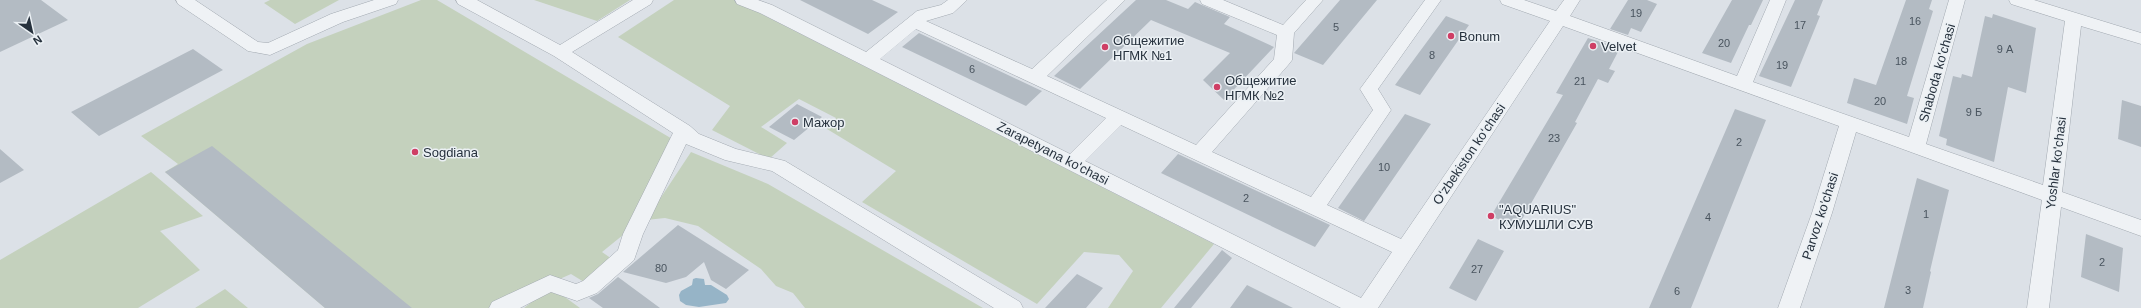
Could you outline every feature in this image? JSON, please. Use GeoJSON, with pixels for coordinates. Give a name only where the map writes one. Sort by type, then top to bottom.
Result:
{"type":"FeatureCollection","features":[{"type":"Feature","properties":{"kind":"street"},"geometry":{"type":"LineString","coordinates":[[184,0],[254,47],[270,49],[337,18],[390,0]]}},
{"type":"Feature","properties":{"kind":"street"},"geometry":{"type":"LineString","coordinates":[[464,0],[560,52],[684,131],[692,139],[732,155],[778,166],[1012,308]]}},
{"type":"Feature","properties":{"kind":"street"},"geometry":{"type":"LineString","coordinates":[[560,52],[645,0]]}},
{"type":"Feature","properties":{"kind":"street","name":"Zarapetyana ko'chasi"},"geometry":{"type":"LineString","coordinates":[[743,0],[772,4],[867,60],[1361,308]]}},
{"type":"Feature","properties":{"kind":"street"},"geometry":{"type":"LineString","coordinates":[[867,60],[923,15],[947,9],[959,0]]}},
{"type":"Feature","properties":{"kind":"street"},"geometry":{"type":"LineString","coordinates":[[1034,78],[1117,0]]}},
{"type":"Feature","properties":{"kind":"street"},"geometry":{"type":"LineString","coordinates":[[1208,0],[1286,32]]}},
{"type":"Feature","properties":{"kind":"street"},"geometry":{"type":"LineString","coordinates":[[1199,154],[1283,60],[1286,32],[1315,0]]}},
{"type":"Feature","properties":{"kind":"street"},"geometry":{"type":"LineString","coordinates":[[1314,208],[1382,110],[1369,89],[1432,0]]}},
{"type":"Feature","properties":{"kind":"street"},"geometry":{"type":"LineString","coordinates":[[1508,0],[2141,228]]}},
{"type":"Feature","properties":{"kind":"street","name":"O‘zbekiston ko‘chasi"},"geometry":{"type":"LineString","coordinates":[[1366,308],[1572,0]]}},
{"type":"Feature","properties":{"kind":"street"},"geometry":{"type":"LineString","coordinates":[[1743,84],[1778,0]]}},
{"type":"Feature","properties":{"kind":"street","name":"Shaboda ko'chasi"},"geometry":{"type":"LineString","coordinates":[[1916,146],[1957,0]]}},
{"type":"Feature","properties":{"kind":"street"},"geometry":{"type":"LineString","coordinates":[[2017,0],[2141,40]]}},
{"type":"Feature","properties":{"kind":"street","name":"Yoshlar ko'chasi"},"geometry":{"type":"LineString","coordinates":[[2038,308],[2074,18]]}},
{"type":"Feature","properties":{"kind":"street"},"geometry":{"type":"LineString","coordinates":[[915,22],[1406,250]]}},
{"type":"Feature","properties":{"kind":"street"},"geometry":{"type":"LineString","coordinates":[[1072,163],[1118,117]]}},
{"type":"Feature","properties":{"kind":"street","name":"Parvoz ko'chasi"},"geometry":{"type":"LineString","coordinates":[[1790,308],[1822,213],[1849,122]]}},
{"type":"Feature","properties":{"kind":"street"},"geometry":{"type":"LineString","coordinates":[[500,308],[550,283],[577,293],[590,287],[627,254],[633,234],[684,131]]}},
{"type":"Feature","properties":{"kind":"green space"},"geometry":{"type":"Polygon","coordinates":[[[270,0],[339,0],[295,24],[264,3],[270,0]]]}},
{"type":"Feature","properties":{"kind":"green space","name":"Sogdiana"},"geometry":{"type":"Polygon","coordinates":[[[421,0],[437,0],[674,140],[623,235],[602,252],[612,259],[584,282],[571,274],[494,308],[325,308],[165,172],[178,164],[141,136],[307,44],[421,0]]]}},
{"type":"Feature","properties":{"kind":"green space"},"geometry":{"type":"Polygon","coordinates":[[[534,0],[630,0],[597,21],[534,0]]]}},
{"type":"Feature","properties":{"kind":"green space"},"geometry":{"type":"Polygon","coordinates":[[[674,0],[734,0],[1214,244],[1161,308],[1108,308],[1133,271],[1119,255],[1084,252],[1037,304],[862,202],[896,171],[827,129],[836,118],[799,99],[761,127],[787,143],[769,159],[712,130],[730,106],[618,37],[674,0]]]}},
{"type":"Feature","properties":{"kind":"green space"},"geometry":{"type":"Polygon","coordinates":[[[691,152],[768,184],[983,308],[805,308],[793,293],[776,286],[761,269],[698,226],[665,218],[646,220],[691,152]]]}},
{"type":"Feature","properties":{"kind":"green space"},"geometry":{"type":"Polygon","coordinates":[[[151,172],[203,216],[160,231],[200,270],[138,308],[0,308],[0,260],[151,172]]]}},
{"type":"Feature","properties":{"kind":"green space"},"geometry":{"type":"Polygon","coordinates":[[[551,287],[580,308],[524,308],[551,287]]]}},
{"type":"Feature","properties":{"kind":"green space"},"geometry":{"type":"Polygon","coordinates":[[[225,289],[248,308],[195,308],[225,289]]]}},
{"type":"Feature","properties":{"kind":"water"},"geometry":{"type":"Polygon","coordinates":[[[693,279],[704,279],[705,285],[711,285],[727,295],[729,299],[726,303],[699,307],[686,305],[680,301],[679,295],[681,291],[692,285],[693,279]]]}},
{"type":"Feature","properties":{"kind":"building"},"geometry":{"type":"Polygon","coordinates":[[[0,0],[41,0],[68,20],[0,52],[0,0]]]}},
{"type":"Feature","properties":{"kind":"building"},"geometry":{"type":"Polygon","coordinates":[[[800,0],[872,0],[898,12],[868,34],[800,0]]]}},
{"type":"Feature","properties":{"kind":"building"},"geometry":{"type":"Polygon","coordinates":[[[1136,0],[1166,0],[1188,9],[1195,2],[1230,17],[1224,24],[1274,47],[1224,100],[1203,80],[1230,53],[1151,20],[1080,89],[1054,76],[1136,0]]]}},
{"type":"Feature","properties":{"kind":"building"},"geometry":{"type":"Polygon","coordinates":[[[1340,0],[1377,0],[1323,65],[1294,53],[1340,0]]]}},
{"type":"Feature","properties":{"kind":"building"},"geometry":{"type":"Polygon","coordinates":[[[1628,0],[1647,0],[1657,4],[1641,32],[1631,28],[1628,35],[1610,29],[1628,0]]]}},
{"type":"Feature","properties":{"kind":"building"},"geometry":{"type":"Polygon","coordinates":[[[1732,0],[1763,0],[1731,63],[1702,53],[1732,0]]]}},
{"type":"Feature","properties":{"kind":"building"},"geometry":{"type":"Polygon","coordinates":[[[1795,0],[1823,0],[1817,15],[1820,16],[1791,87],[1759,76],[1795,0]]]}},
{"type":"Feature","properties":{"kind":"building"},"geometry":{"type":"Polygon","coordinates":[[[1906,0],[1932,0],[1929,9],[1933,11],[1907,96],[1914,98],[1907,124],[1847,103],[1854,78],[1876,85],[1906,0]]]}},
{"type":"Feature","properties":{"kind":"building"},"geometry":{"type":"Polygon","coordinates":[[[1993,14],[2036,28],[2026,93],[2008,87],[1994,162],[1946,145],[1947,139],[1939,136],[1953,76],[1961,78],[1962,74],[1972,77],[1985,16],[1992,18],[1993,14]]]}},
{"type":"Feature","properties":{"kind":"building"},"geometry":{"type":"Polygon","coordinates":[[[1446,16],[1469,25],[1420,95],[1395,85],[1446,16]]]}},
{"type":"Feature","properties":{"kind":"building"},"geometry":{"type":"Polygon","coordinates":[[[919,33],[1042,91],[1026,106],[902,47],[919,33]]]}},
{"type":"Feature","properties":{"kind":"building"},"geometry":{"type":"Polygon","coordinates":[[[1588,38],[1620,48],[1609,69],[1615,71],[1608,83],[1598,79],[1575,122],[1577,123],[1517,228],[1491,216],[1563,95],[1556,93],[1588,38]]]}},
{"type":"Feature","properties":{"kind":"building"},"geometry":{"type":"Polygon","coordinates":[[[193,49],[223,70],[99,136],[71,112],[193,49]]]}},
{"type":"Feature","properties":{"kind":"building"},"geometry":{"type":"Polygon","coordinates":[[[2122,100],[2141,106],[2141,147],[2118,139],[2122,100]]]}},
{"type":"Feature","properties":{"kind":"building","name":"Мажор"},"geometry":{"type":"Polygon","coordinates":[[[797,104],[822,117],[794,140],[769,127],[797,104]]]}},
{"type":"Feature","properties":{"kind":"building"},"geometry":{"type":"Polygon","coordinates":[[[1735,109],[1766,120],[1691,308],[1649,308],[1735,109]]]}},
{"type":"Feature","properties":{"kind":"building"},"geometry":{"type":"Polygon","coordinates":[[[1405,114],[1431,124],[1364,221],[1338,208],[1405,114]]]}},
{"type":"Feature","properties":{"kind":"building"},"geometry":{"type":"Polygon","coordinates":[[[212,146],[412,308],[325,308],[165,172],[212,146]]]}},
{"type":"Feature","properties":{"kind":"building"},"geometry":{"type":"Polygon","coordinates":[[[0,149],[24,170],[0,183],[0,149]]]}},
{"type":"Feature","properties":{"kind":"building"},"geometry":{"type":"Polygon","coordinates":[[[1178,154],[1330,225],[1315,247],[1161,173],[1178,154]]]}},
{"type":"Feature","properties":{"kind":"building"},"geometry":{"type":"Polygon","coordinates":[[[1917,178],[1949,190],[1923,308],[1884,308],[1917,178]]]}},
{"type":"Feature","properties":{"kind":"building"},"geometry":{"type":"Polygon","coordinates":[[[678,225],[749,270],[726,289],[711,280],[704,262],[686,277],[666,283],[623,272],[678,225]]]}},
{"type":"Feature","properties":{"kind":"building"},"geometry":{"type":"Polygon","coordinates":[[[2086,234],[2123,248],[2119,292],[2081,277],[2086,234]]]}},
{"type":"Feature","properties":{"kind":"building"},"geometry":{"type":"Polygon","coordinates":[[[1478,239],[1504,251],[1476,301],[1449,288],[1478,239]]]}},
{"type":"Feature","properties":{"kind":"building"},"geometry":{"type":"Polygon","coordinates":[[[1222,250],[1232,258],[1191,308],[1174,308],[1222,250]]]}},
{"type":"Feature","properties":{"kind":"building"},"geometry":{"type":"Polygon","coordinates":[[[1077,274],[1103,288],[1086,308],[1045,308],[1077,274]]]}},
{"type":"Feature","properties":{"kind":"building"},"geometry":{"type":"Polygon","coordinates":[[[618,277],[660,308],[603,308],[589,298],[598,294],[618,277]]]}},
{"type":"Feature","properties":{"kind":"building"},"geometry":{"type":"Polygon","coordinates":[[[1247,285],[1293,308],[1230,308],[1247,285]]]}},
{"type":"Feature","properties":{"kind":"place","name":"Bonum"},"geometry":{"type":"Point","coordinates":[1451,36]}},
{"type":"Feature","properties":{"kind":"place","name":"Velvet"},"geometry":{"type":"Point","coordinates":[1593,46]}},
{"type":"Feature","properties":{"kind":"place","name":"Общежитие НГМК №1"},"geometry":{"type":"Point","coordinates":[1105,47]}},
{"type":"Feature","properties":{"kind":"place","name":"Общежитие НГМК №2"},"geometry":{"type":"Point","coordinates":[1217,87]}},
{"type":"Feature","properties":{"kind":"place","name":"Мажор"},"geometry":{"type":"Point","coordinates":[795,122]}},
{"type":"Feature","properties":{"kind":"place","name":"Sogdiana"},"geometry":{"type":"Point","coordinates":[415,152]}},
{"type":"Feature","properties":{"kind":"place","name":"\"AQUARIUS\" КУМУШЛИ СУВ"},"geometry":{"type":"Point","coordinates":[1491,216]}}]}
